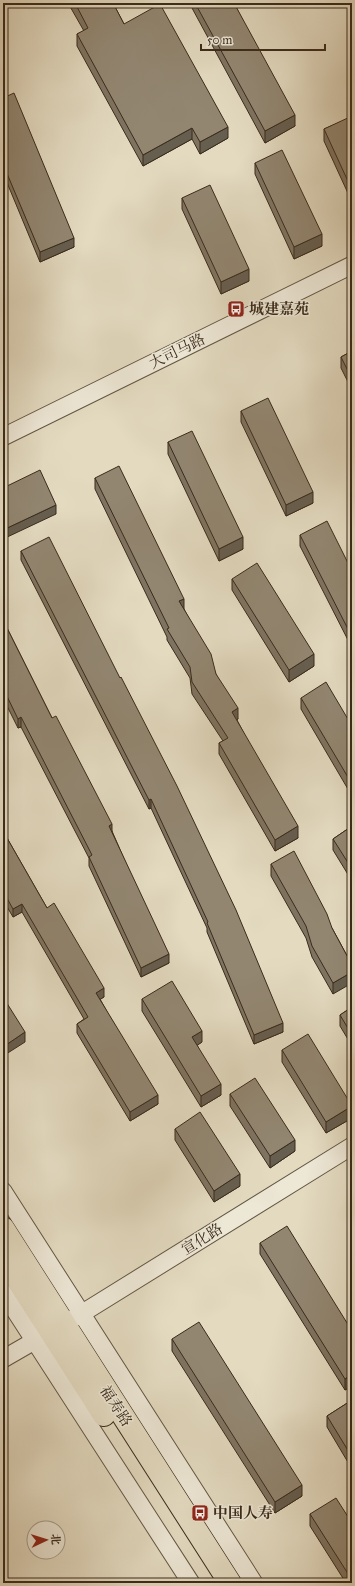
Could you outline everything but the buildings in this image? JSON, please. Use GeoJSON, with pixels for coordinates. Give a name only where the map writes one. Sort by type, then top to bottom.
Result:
{"type":"FeatureCollection","features":[{"type":"Feature","properties":{"kind":"main road","name":"福寿路"},"geometry":{"type":"LineString","coordinates":[[3,1228],[58,1328],[212,1583]]}},
{"type":"Feature","properties":{"kind":"main road","name":"福寿路"},"geometry":{"type":"LineString","coordinates":[[3,1257],[58,1328],[230,1583]]}},
{"type":"Feature","properties":{"kind":"street","name":"大司马路"},"geometry":{"type":"LineString","coordinates":[[3,437],[352,265]]}},
{"type":"Feature","properties":{"kind":"street","name":"宣化路"},"geometry":{"type":"LineString","coordinates":[[3,1359],[58,1328],[352,1146]]}},
{"type":"Feature","properties":{"kind":"street"},"geometry":{"type":"LineString","coordinates":[[3,1191],[58,1328],[191,1583]]}},
{"type":"Feature","properties":{"kind":"street"},"geometry":{"type":"LineString","coordinates":[[3,1292],[58,1328],[254,1583]]}},
{"type":"Feature","properties":{"kind":"place","name":"城建嘉苑"},"geometry":{"type":"Point","coordinates":[236,309]}},
{"type":"Feature","properties":{"kind":"place","name":"中国人寿"},"geometry":{"type":"Point","coordinates":[200,1513]}}]}
